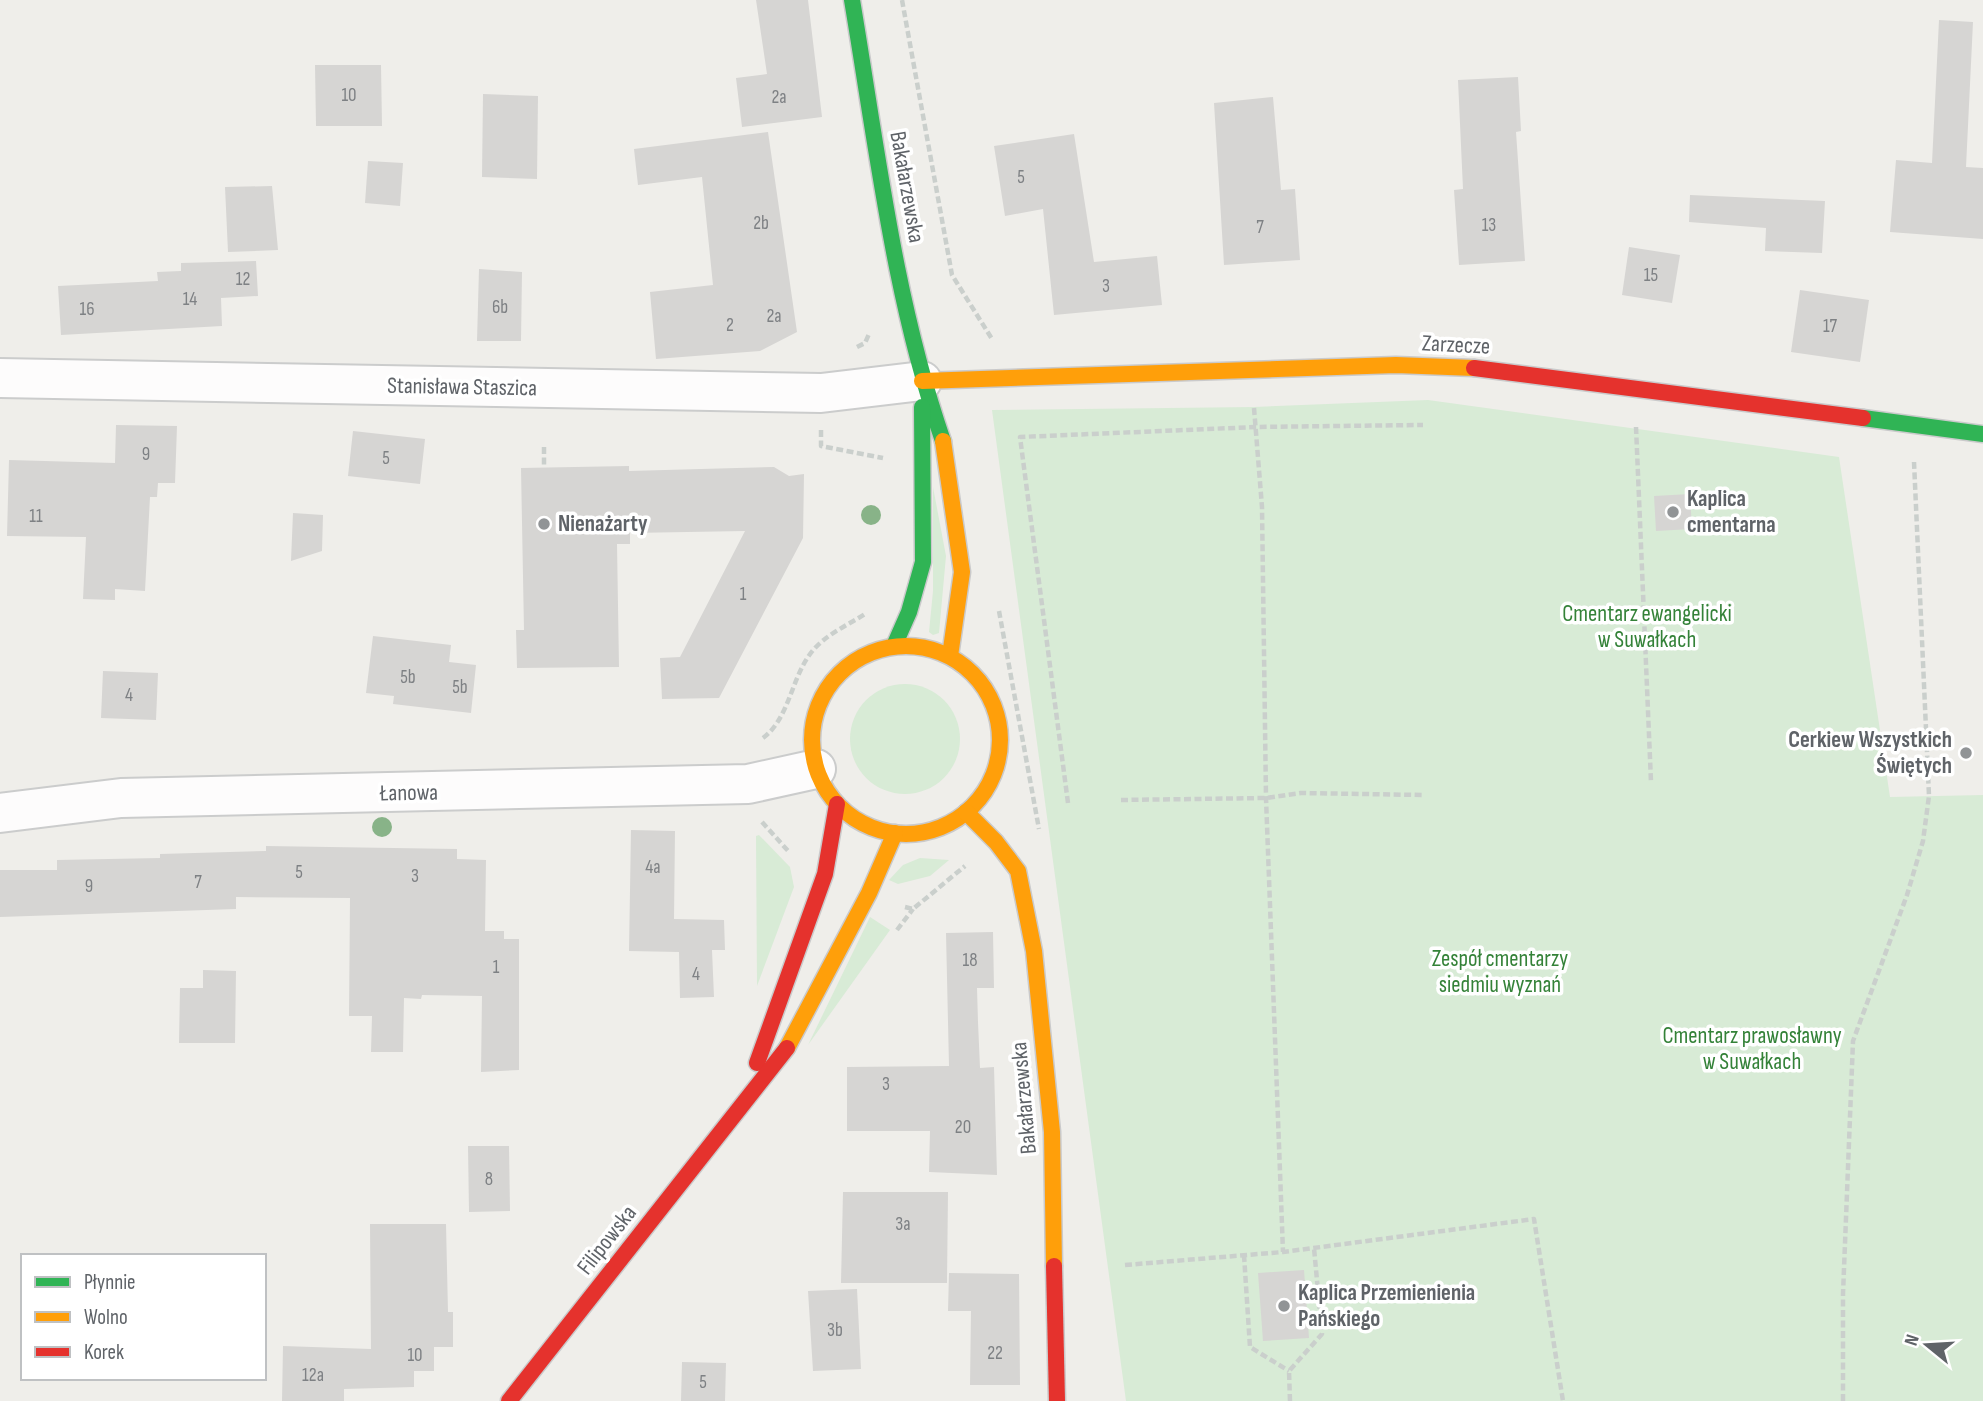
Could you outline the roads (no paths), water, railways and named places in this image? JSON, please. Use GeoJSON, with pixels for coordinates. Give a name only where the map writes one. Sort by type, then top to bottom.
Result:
{"type":"FeatureCollection","features":[{"type":"Feature","properties":{"kind":"street","name":"Bakałarzewska"},"geometry":{"type":"LineString","coordinates":[[852,0],[900,283],[922,381],[947,453],[962,572],[950,656]]}},
{"type":"Feature","properties":{"kind":"street","name":"Zarzecze"},"geometry":{"type":"LineString","coordinates":[[922,381],[1396,365],[1483,368],[1983,434]]}},
{"type":"Feature","properties":{"kind":"street","name":"Stanisława Staszica"},"geometry":{"type":"LineString","coordinates":[[0,378],[821,393],[922,381]]}},
{"type":"Feature","properties":{"kind":"street","name":"Bakałarzewska"},"geometry":{"type":"LineString","coordinates":[[894,646],[909,612],[923,562],[922,381]]}},
{"type":"Feature","properties":{"kind":"street"},"geometry":{"type":"LineString","coordinates":[[894,646],[914,646],[950,656],[975,675],[992,700],[1000,730],[998,761],[986,789],[966,812],[945,826],[921,833],[895,834],[874,829],[853,818],[837,804],[816,769],[812,742],[815,714],[827,689],[845,668],[868,654],[894,646]]}},
{"type":"Feature","properties":{"kind":"street","name":"Łanowa"},"geometry":{"type":"LineString","coordinates":[[0,813],[121,799],[748,784],[816,769]]}},
{"type":"Feature","properties":{"kind":"street","name":"Filipowska"},"geometry":{"type":"LineString","coordinates":[[741,1108],[825,874],[837,804]]}},
{"type":"Feature","properties":{"kind":"street","name":"Bakałarzewska"},"geometry":{"type":"LineString","coordinates":[[966,812],[996,842],[1018,871],[1034,951],[1052,1132],[1057,1401]]}},
{"type":"Feature","properties":{"kind":"street","name":"Filipowska"},"geometry":{"type":"LineString","coordinates":[[509,1401],[787,1049],[869,893],[895,834]]}},
{"type":"Feature","properties":{"kind":"place","name":"Kaplica cmentarna"},"geometry":{"type":"Point","coordinates":[1673,512]}},
{"type":"Feature","properties":{"kind":"place","name":"Nienażarty"},"geometry":{"type":"Point","coordinates":[544,524]}},
{"type":"Feature","properties":{"kind":"place","name":"Cerkiew Wszystkich Świętych"},"geometry":{"type":"Point","coordinates":[1966,753]}},
{"type":"Feature","properties":{"kind":"place","name":"Kaplica Przemienienia Pańskiego"},"geometry":{"type":"Point","coordinates":[1284,1306]}},
{"type":"Feature","properties":{"kind":"park label","name":"Cmentarz ewangelicki w Suwałkach"},"geometry":{"type":"Point","coordinates":[1647,627]}},
{"type":"Feature","properties":{"kind":"park label","name":"Zespół cmentarzy siedmiu wyznań"},"geometry":{"type":"Point","coordinates":[1500,972]}},
{"type":"Feature","properties":{"kind":"park label","name":"Cmentarz prawosławny w Suwałkach"},"geometry":{"type":"Point","coordinates":[1752,1049]}}]}
